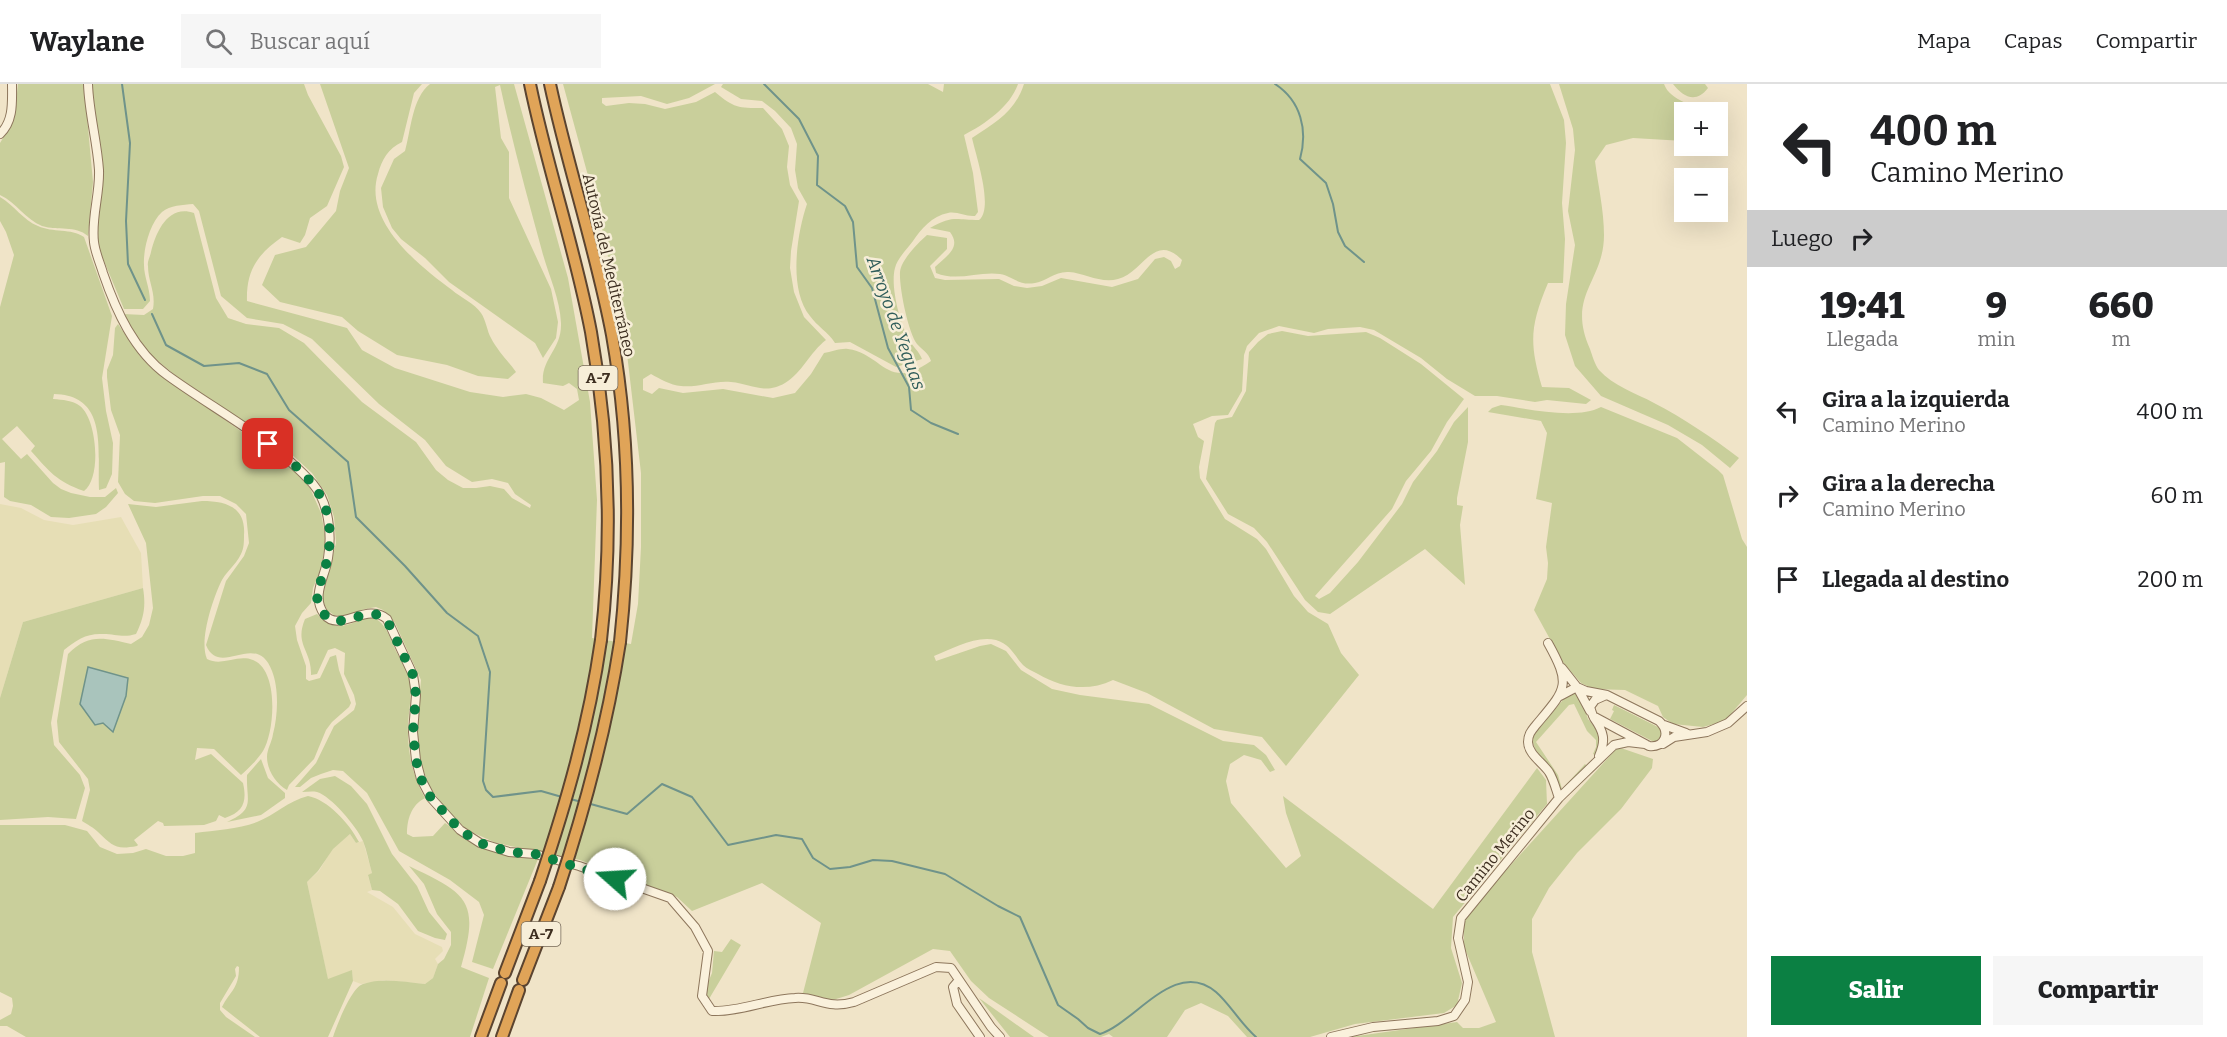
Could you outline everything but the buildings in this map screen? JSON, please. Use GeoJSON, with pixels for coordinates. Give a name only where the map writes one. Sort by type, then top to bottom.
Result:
{"type":"FeatureCollection","features":[{"type":"Feature","properties":{"kind":"highway","name":"Autovía del Mediterráneo"},"geometry":{"type":"LineString","coordinates":[[481,1037],[540,881],[579,757],[595,684],[607,571],[608,472],[591,331],[537,123],[530,84]]}},
{"type":"Feature","properties":{"kind":"highway","name":"Autovía del Mediterráneo"},"geometry":{"type":"LineString","coordinates":[[502,1037],[559,887],[597,762],[606,725],[625,601],[628,525],[627,474],[620,385],[597,264],[550,84]]}},
{"type":"Feature","properties":{"kind":"street"},"geometry":{"type":"LineString","coordinates":[[0,134],[5,129],[11,114],[12,84]]}},
{"type":"Feature","properties":{"kind":"street"},"geometry":{"type":"LineString","coordinates":[[88,84],[99,171],[94,245],[114,302],[134,340],[165,373],[285,456],[314,486],[324,505],[330,542],[328,559],[317,595],[318,604],[326,616],[333,620],[352,619],[371,612],[380,614],[387,620],[413,675],[416,695],[413,732],[421,779],[431,798],[460,830],[480,843],[510,852],[535,854],[579,866],[670,898],[695,927],[708,951],[702,996],[712,1011],[724,1011],[796,997],[840,1006],[936,967],[951,968],[1000,1037]]}},
{"type":"Feature","properties":{"kind":"street"},"geometry":{"type":"LineString","coordinates":[[1548,644],[1602,730],[1605,744],[1596,763]]}},
{"type":"Feature","properties":{"kind":"street"},"geometry":{"type":"LineString","coordinates":[[1560,665],[1563,678],[1560,696]]}},
{"type":"Feature","properties":{"kind":"street"},"geometry":{"type":"LineString","coordinates":[[1688,734],[1664,725],[1607,695],[1577,687],[1560,696],[1530,732],[1528,743],[1532,752],[1550,772],[1559,798],[1614,745],[1628,742],[1655,747],[1674,737],[1707,732],[1728,723],[1747,706]]}},
{"type":"Feature","properties":{"kind":"street"},"geometry":{"type":"LineString","coordinates":[[1604,696],[1595,700],[1590,707],[1592,714],[1645,744]]}},
{"type":"Feature","properties":{"kind":"street"},"geometry":{"type":"LineString","coordinates":[[1661,744],[1665,738],[1664,725]]}},
{"type":"Feature","properties":{"kind":"street","name":"Camino Merino"},"geometry":{"type":"LineString","coordinates":[[1331,1037],[1373,1028],[1438,1021],[1454,1016],[1465,1000],[1468,982],[1458,938],[1461,918],[1559,798]]}},
{"type":"Feature","properties":{"kind":"street"},"geometry":{"type":"LineString","coordinates":[[959,980],[953,987],[957,1004],[980,1037]]}},
{"type":"Feature","properties":{"kind":"shaded area"},"geometry":{"type":"Polygon","coordinates":[[[0,504],[21,508],[44,520],[73,525],[121,517],[141,553],[143,588],[23,622],[0,698],[0,504]]]}},
{"type":"Feature","properties":{"kind":"shaded area"},"geometry":{"type":"Polygon","coordinates":[[[350,834],[356,843],[363,841],[372,873],[368,876],[372,890],[367,892],[393,907],[415,934],[442,947],[443,951],[435,959],[438,964],[433,978],[425,984],[384,980],[361,984],[353,981],[352,971],[328,980],[307,882],[319,871],[332,849],[350,834]]]}},
{"type":"Feature","properties":{"kind":"green space"},"geometry":{"type":"Polygon","coordinates":[[[18,84],[84,84],[93,182],[88,236],[78,230],[42,226],[0,195],[0,143],[14,120],[18,84]]]}},
{"type":"Feature","properties":{"kind":"green space"},"geometry":{"type":"Polygon","coordinates":[[[92,84],[304,84],[341,156],[344,167],[327,206],[310,218],[300,243],[282,237],[260,257],[251,272],[247,301],[347,328],[362,350],[395,368],[470,392],[503,397],[526,394],[541,398],[564,410],[579,400],[577,389],[569,383],[563,386],[543,383],[545,367],[560,332],[560,314],[525,189],[500,85],[495,87],[501,138],[509,152],[509,198],[551,289],[558,322],[556,338],[543,358],[535,343],[449,282],[425,258],[401,239],[392,228],[383,207],[381,188],[394,159],[405,151],[419,97],[430,84],[514,84],[568,278],[590,402],[597,500],[592,638],[631,644],[638,604],[641,473],[624,328],[599,216],[563,84],[715,84],[689,98],[667,104],[641,96],[602,98],[602,103],[606,106],[629,103],[645,104],[665,109],[696,102],[715,92],[737,106],[763,108],[782,129],[789,146],[787,167],[790,185],[799,201],[790,268],[794,292],[804,317],[826,340],[791,379],[771,388],[725,382],[681,386],[651,374],[643,379],[643,390],[652,394],[659,388],[683,393],[723,389],[773,398],[795,393],[811,374],[824,353],[848,349],[860,352],[886,368],[904,373],[916,370],[931,361],[917,344],[910,330],[900,279],[903,262],[927,235],[947,238],[947,249],[930,266],[935,278],[945,280],[999,279],[1014,286],[1027,288],[1042,286],[1061,278],[1112,287],[1138,279],[1155,259],[1164,257],[1171,261],[1175,269],[1180,266],[1182,260],[1172,252],[1164,250],[1149,256],[1127,275],[1112,280],[1064,272],[1029,284],[992,273],[952,277],[936,273],[935,267],[948,255],[954,243],[950,232],[930,228],[949,220],[979,220],[983,214],[985,205],[983,181],[972,138],[1010,109],[1024,84],[1550,84],[1564,120],[1566,143],[1562,203],[1565,239],[1563,283],[1548,283],[1535,323],[1533,346],[1542,387],[1569,388],[1591,400],[1586,404],[1475,396],[1447,379],[1421,358],[1374,330],[1360,327],[1328,329],[1314,333],[1279,326],[1259,333],[1247,346],[1244,355],[1242,391],[1228,415],[1212,416],[1193,424],[1198,437],[1204,441],[1199,467],[1200,478],[1225,519],[1257,539],[1266,549],[1294,596],[1308,612],[1328,624],[1341,653],[1359,675],[1286,766],[1262,737],[1214,729],[1147,693],[1113,680],[1085,687],[1056,683],[1026,668],[1008,647],[996,640],[972,641],[934,656],[936,661],[991,644],[1006,651],[1021,670],[1052,689],[1149,704],[1223,741],[1254,745],[1266,755],[1275,770],[1270,772],[1261,760],[1244,755],[1230,764],[1226,781],[1231,803],[1286,868],[1301,856],[1286,813],[1283,796],[1433,909],[1537,768],[1546,780],[1547,804],[1453,917],[1451,948],[1462,983],[1457,1005],[1444,1013],[1355,1024],[1310,1037],[1247,1037],[1228,1016],[1201,1003],[1185,1010],[1167,1037],[1113,1037],[1109,1034],[1101,1037],[1049,1037],[989,998],[971,981],[950,951],[933,949],[849,995],[833,1000],[803,993],[821,923],[762,883],[692,911],[677,897],[580,860],[496,843],[467,830],[445,808],[429,786],[422,766],[416,734],[421,680],[395,623],[383,610],[376,607],[343,617],[334,615],[327,610],[322,599],[336,543],[334,517],[327,495],[312,473],[289,452],[176,376],[147,352],[133,335],[123,314],[144,315],[153,309],[148,263],[160,228],[170,216],[177,212],[194,213],[216,298],[228,318],[246,324],[279,328],[304,343],[362,402],[416,442],[436,470],[448,480],[463,488],[490,486],[504,489],[512,498],[530,508],[531,505],[515,494],[508,483],[492,479],[472,482],[446,466],[425,440],[379,404],[312,339],[283,324],[247,318],[221,296],[199,211],[193,204],[169,208],[162,212],[154,223],[146,244],[144,259],[150,301],[143,309],[124,309],[99,249],[97,235],[102,172],[92,84]]]}},
{"type":"Feature","properties":{"kind":"green space"},"geometry":{"type":"Polygon","coordinates":[[[320,84],[422,84],[414,93],[402,142],[389,151],[378,174],[375,191],[378,208],[386,225],[410,255],[481,313],[493,342],[516,372],[508,379],[478,376],[447,365],[397,355],[358,331],[342,317],[280,302],[262,285],[275,255],[306,247],[336,211],[340,191],[349,168],[320,84]]]}},
{"type":"Feature","properties":{"kind":"green space"},"geometry":{"type":"Polygon","coordinates":[[[723,84],[928,84],[943,92],[944,84],[1018,84],[1003,107],[980,126],[964,135],[973,173],[978,212],[975,216],[948,213],[932,220],[902,254],[896,265],[894,285],[899,315],[909,340],[922,359],[896,367],[850,342],[835,343],[810,316],[803,305],[797,276],[796,261],[800,230],[807,204],[798,188],[795,170],[797,144],[791,128],[762,101],[741,99],[721,87],[723,84]]]}},
{"type":"Feature","properties":{"kind":"green space"},"geometry":{"type":"Polygon","coordinates":[[[1559,84],[1664,84],[1672,95],[1685,102],[1674,102],[1674,140],[1633,138],[1606,145],[1595,161],[1604,235],[1602,251],[1588,289],[1582,315],[1584,331],[1599,370],[1618,385],[1687,422],[1739,458],[1730,468],[1702,445],[1668,425],[1601,396],[1575,366],[1565,335],[1566,304],[1575,245],[1568,211],[1575,150],[1573,129],[1559,84]]]}},
{"type":"Feature","properties":{"kind":"green space"},"geometry":{"type":"Polygon","coordinates":[[[1673,84],[1705,84],[1708,88],[1699,96],[1690,97],[1673,84]]]}},
{"type":"Feature","properties":{"kind":"green space"},"geometry":{"type":"Polygon","coordinates":[[[0,197],[38,226],[73,232],[84,237],[112,316],[102,378],[113,443],[112,474],[106,488],[99,490],[98,443],[92,415],[84,404],[72,397],[54,394],[53,399],[77,404],[86,413],[90,423],[95,462],[90,484],[84,491],[60,479],[49,470],[31,451],[35,446],[17,426],[2,439],[21,459],[27,454],[61,489],[90,497],[105,497],[116,488],[118,493],[106,507],[96,514],[69,518],[51,517],[31,505],[10,501],[4,497],[5,462],[0,463],[0,307],[14,255],[0,221],[0,197]]]}},
{"type":"Feature","properties":{"kind":"green space"},"geometry":{"type":"Polygon","coordinates":[[[118,324],[140,356],[158,372],[295,470],[310,488],[321,513],[326,540],[321,569],[313,588],[311,603],[295,626],[297,640],[306,666],[306,679],[309,681],[320,678],[330,657],[336,655],[351,703],[326,730],[314,759],[287,790],[273,776],[267,762],[277,710],[276,686],[272,671],[265,659],[257,654],[248,653],[220,658],[212,654],[206,645],[226,581],[244,556],[249,543],[246,514],[236,504],[220,496],[203,496],[155,503],[134,501],[125,494],[118,482],[120,435],[111,410],[107,377],[107,370],[113,355],[115,328],[118,324]]]}},
{"type":"Feature","properties":{"kind":"green space"},"geometry":{"type":"Polygon","coordinates":[[[1282,331],[1308,336],[1366,332],[1380,338],[1421,364],[1464,399],[1447,422],[1431,451],[1406,481],[1392,509],[1315,596],[1319,599],[1330,593],[1358,562],[1402,504],[1413,482],[1437,451],[1454,422],[1468,407],[1468,442],[1457,498],[1457,505],[1463,506],[1460,525],[1465,585],[1425,549],[1330,614],[1318,612],[1305,600],[1267,542],[1254,528],[1228,514],[1206,479],[1215,423],[1217,420],[1232,417],[1246,391],[1249,352],[1268,334],[1282,331]]]}},
{"type":"Feature","properties":{"kind":"green space"},"geometry":{"type":"Polygon","coordinates":[[[1501,405],[1566,413],[1591,411],[1601,407],[1677,438],[1723,475],[1742,539],[1747,547],[1747,695],[1725,721],[1703,727],[1673,724],[1663,717],[1658,706],[1625,690],[1593,689],[1581,683],[1562,661],[1534,610],[1547,579],[1546,547],[1552,503],[1536,499],[1547,433],[1541,421],[1488,412],[1501,405]]]}},
{"type":"Feature","properties":{"kind":"green space"},"geometry":{"type":"Polygon","coordinates":[[[202,501],[219,502],[233,508],[242,518],[244,526],[242,552],[222,580],[210,611],[205,632],[207,659],[218,662],[241,658],[253,660],[261,666],[271,688],[270,730],[263,751],[241,775],[214,749],[197,748],[195,760],[211,754],[243,783],[245,795],[243,805],[236,813],[225,818],[219,815],[216,821],[204,825],[164,826],[158,821],[134,840],[137,846],[119,847],[111,844],[95,829],[82,821],[90,790],[88,779],[59,742],[57,721],[68,654],[90,640],[105,639],[131,644],[142,637],[149,625],[153,608],[146,543],[128,504],[156,507],[202,501]]]}},
{"type":"Feature","properties":{"kind":"green space"},"geometry":{"type":"Polygon","coordinates":[[[143,588],[144,612],[136,634],[87,636],[64,650],[51,723],[54,745],[80,775],[85,788],[76,819],[48,817],[0,820],[0,698],[23,622],[143,588]]]}},
{"type":"Feature","properties":{"kind":"green space"},"geometry":{"type":"Polygon","coordinates":[[[317,614],[327,622],[336,625],[367,618],[379,621],[408,674],[411,692],[408,743],[417,781],[425,798],[416,805],[411,813],[407,834],[413,837],[433,836],[445,823],[489,849],[538,859],[493,969],[472,962],[484,915],[479,902],[450,880],[399,851],[367,793],[343,771],[333,770],[311,778],[300,787],[295,787],[316,763],[334,726],[354,710],[356,704],[344,674],[345,653],[335,648],[328,650],[317,674],[311,675],[311,666],[301,635],[305,619],[317,614]]]}},
{"type":"Feature","properties":{"kind":"green space"},"geometry":{"type":"Polygon","coordinates":[[[1574,693],[1581,698],[1588,719],[1600,734],[1599,751],[1593,754],[1596,740],[1587,731],[1574,704],[1569,705],[1536,742],[1558,775],[1562,789],[1585,764],[1587,766],[1564,790],[1560,791],[1554,775],[1536,750],[1533,736],[1567,695],[1574,693]]]}},
{"type":"Feature","properties":{"kind":"green space"},"geometry":{"type":"Polygon","coordinates":[[[1614,705],[1658,727],[1664,734],[1659,741],[1652,741],[1610,719],[1614,705]]]}},
{"type":"Feature","properties":{"kind":"green space"},"geometry":{"type":"Polygon","coordinates":[[[1618,747],[1653,759],[1652,768],[1621,809],[1577,853],[1549,888],[1532,919],[1532,952],[1555,1037],[1350,1037],[1457,1022],[1463,1028],[1479,1028],[1496,1022],[1464,947],[1464,921],[1489,889],[1618,747]]]}},
{"type":"Feature","properties":{"kind":"green space"},"geometry":{"type":"Polygon","coordinates":[[[261,759],[268,778],[285,793],[285,798],[261,815],[227,822],[246,808],[248,803],[247,775],[261,759]]]}},
{"type":"Feature","properties":{"kind":"green space"},"geometry":{"type":"Polygon","coordinates":[[[335,776],[351,786],[367,804],[392,854],[417,886],[429,912],[447,934],[445,940],[418,931],[398,904],[380,891],[372,890],[368,875],[372,873],[367,853],[355,828],[329,799],[315,792],[302,792],[320,779],[335,776]]]}},
{"type":"Feature","properties":{"kind":"green space"},"geometry":{"type":"Polygon","coordinates":[[[308,796],[323,802],[337,813],[350,827],[359,842],[356,843],[350,834],[333,849],[318,871],[307,882],[328,979],[352,970],[353,981],[328,1037],[260,1037],[222,1007],[236,985],[239,974],[237,966],[236,976],[220,1003],[220,1010],[226,1017],[255,1037],[26,1037],[7,1026],[0,1026],[0,1020],[11,1014],[13,1006],[12,998],[0,992],[0,825],[65,825],[87,831],[100,847],[117,854],[146,849],[166,856],[183,856],[195,853],[195,833],[250,824],[308,796]]]}},
{"type":"Feature","properties":{"kind":"green space"},"geometry":{"type":"Polygon","coordinates":[[[409,866],[445,884],[464,902],[468,913],[467,945],[461,967],[489,978],[470,1037],[333,1037],[345,1008],[358,987],[370,982],[386,980],[425,984],[433,978],[438,964],[444,959],[451,945],[451,932],[437,914],[424,884],[409,866]]]}},
{"type":"Feature","properties":{"kind":"green space"},"geometry":{"type":"Polygon","coordinates":[[[731,939],[741,945],[709,999],[705,990],[712,973],[714,951],[722,952],[731,939]]]}},
{"type":"Feature","properties":{"kind":"green space"},"geometry":{"type":"Polygon","coordinates":[[[979,998],[1034,1037],[1010,1037],[979,998]]]}},
{"type":"Feature","properties":{"kind":"water"},"geometry":{"type":"Polygon","coordinates":[[[88,667],[128,678],[126,696],[113,732],[103,723],[95,725],[80,704],[88,667]]]}},
{"type":"Feature","properties":{"kind":"waterway"},"geometry":{"type":"LineString","coordinates":[[122,84],[130,143],[126,221],[128,264],[145,300]]}},
{"type":"Feature","properties":{"kind":"waterway","name":"Arroyo de Yeguas"},"geometry":{"type":"LineString","coordinates":[[764,84],[799,119],[818,156],[817,185],[845,206],[853,222],[857,267],[872,288],[888,348],[909,387],[911,410],[931,423],[958,434]]}},
{"type":"Feature","properties":{"kind":"waterway"},"geometry":{"type":"LineString","coordinates":[[1275,84],[1291,99],[1300,117],[1303,137],[1300,159],[1326,183],[1333,204],[1338,232],[1345,246],[1364,262]]}},
{"type":"Feature","properties":{"kind":"waterway"},"geometry":{"type":"LineString","coordinates":[[152,314],[166,345],[204,366],[239,363],[267,374],[289,410],[348,462],[356,517],[405,566],[447,613],[478,636],[490,672],[483,781],[486,790],[493,797],[541,791],[562,797]]}},
{"type":"Feature","properties":{"kind":"waterway"},"geometry":{"type":"LineString","coordinates":[[587,803],[627,814],[662,784],[692,797],[728,845],[776,835],[802,839],[813,858],[830,869],[850,867],[873,860],[892,861],[945,874],[1020,917],[1058,1005],[1088,1028],[1100,1034],[1113,1028],[1156,996],[1171,987],[1186,982],[1201,983],[1216,992],[1256,1037]]}},
{"type":"Feature","properties":{"kind":"waterway"},"geometry":{"type":"LineString","coordinates":[[570,799],[582,802]]}},
{"type":"Feature","properties":{"kind":"route"},"geometry":{"type":"LineString","coordinates":[[268,444],[285,456],[314,486],[324,505],[330,542],[328,559],[317,595],[318,604],[326,616],[333,620],[352,619],[371,612],[380,614],[387,620],[413,675],[416,695],[413,732],[416,760],[421,779],[431,798],[460,830],[480,843],[510,852],[535,854],[615,879]]}}]}
